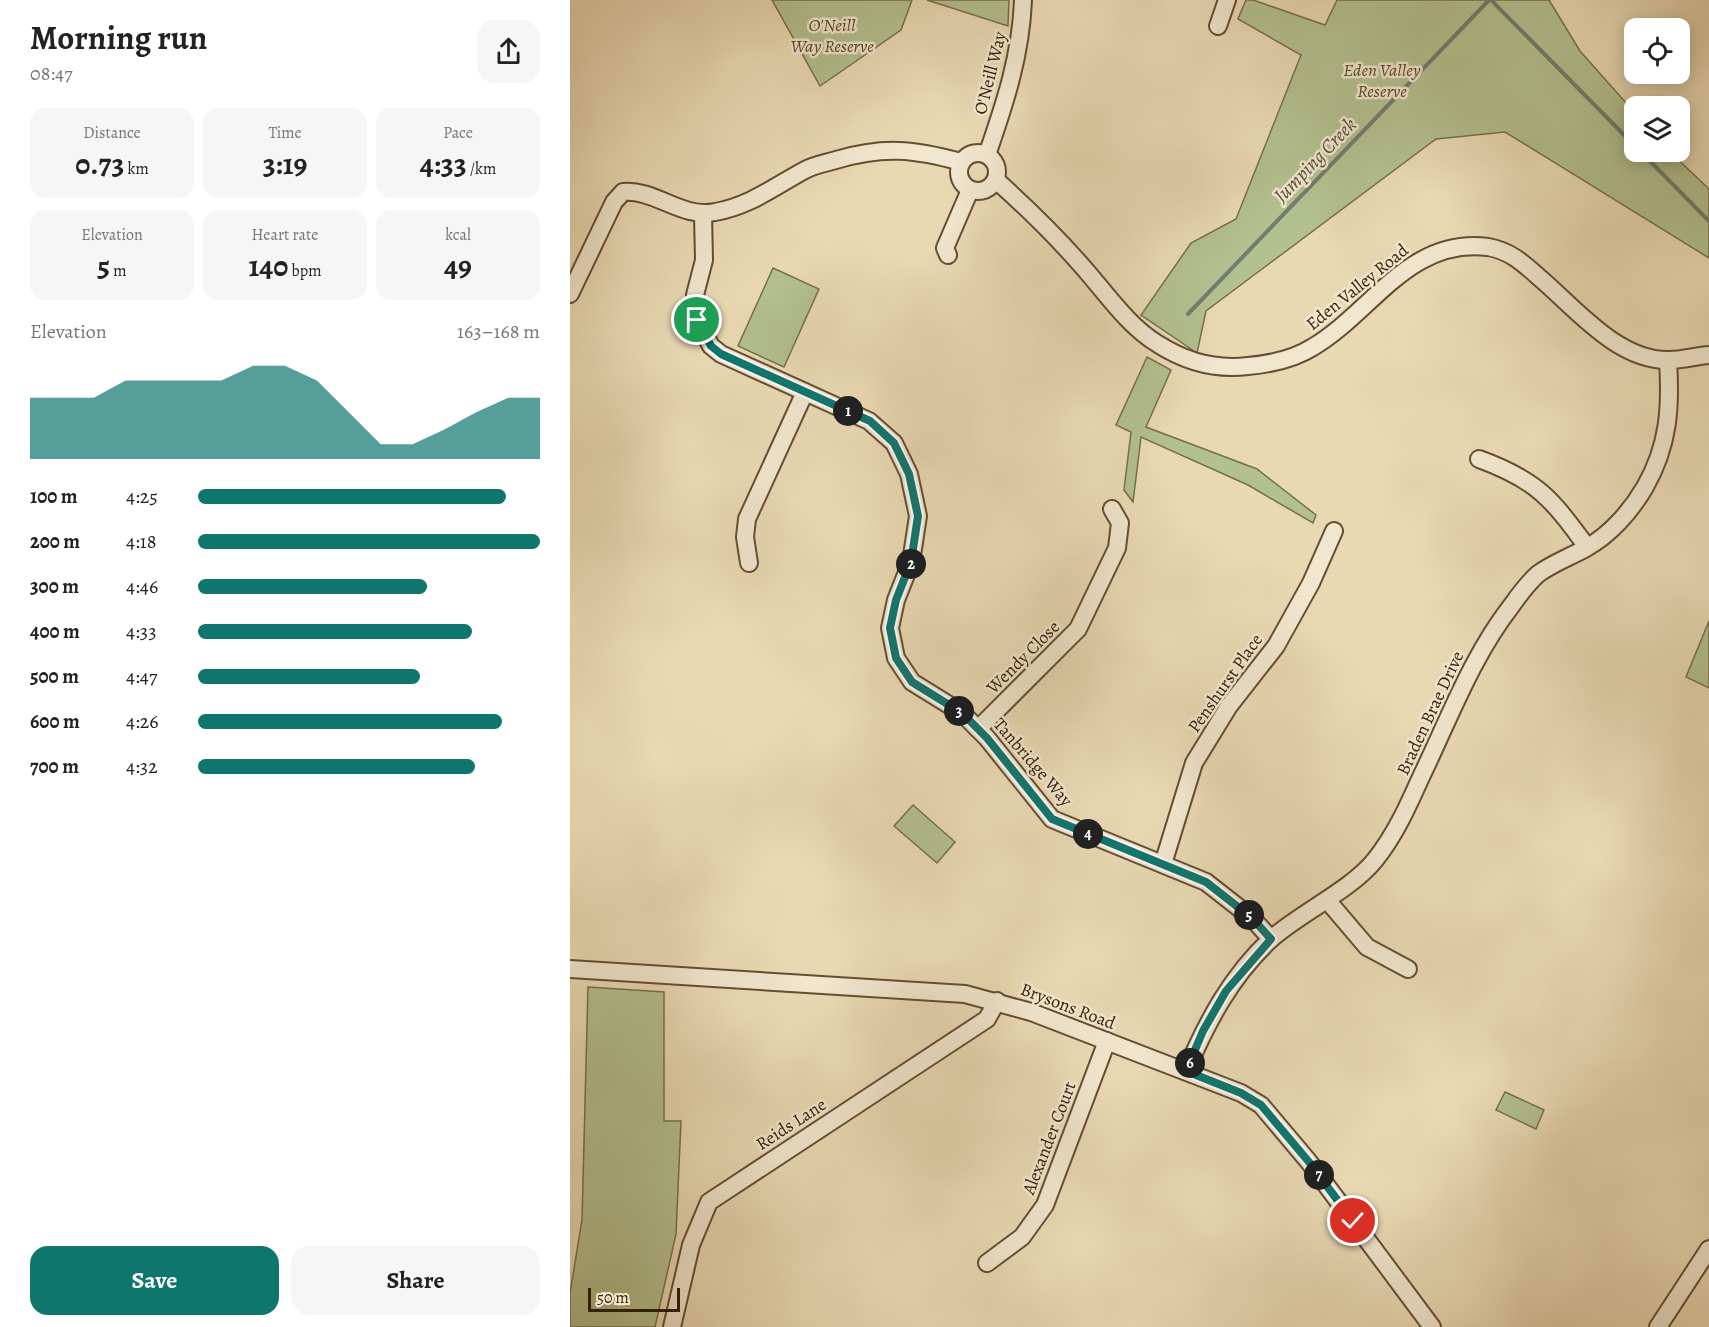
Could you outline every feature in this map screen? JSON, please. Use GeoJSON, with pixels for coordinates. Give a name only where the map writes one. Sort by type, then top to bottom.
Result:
{"type":"FeatureCollection","features":[{"type":"Feature","properties":{"kind":"street","name":"O'Neill Way"},"geometry":{"type":"LineString","coordinates":[[987,155],[1006,99],[1022,39],[1023,0]]}},
{"type":"Feature","properties":{"kind":"street"},"geometry":{"type":"LineString","coordinates":[[1218,26],[1227,0]]}},
{"type":"Feature","properties":{"kind":"street"},"geometry":{"type":"LineString","coordinates":[[570,294],[614,202],[624,192],[637,191],[681,209],[703,214],[750,203],[808,168],[866,151],[916,151],[961,162]]}},
{"type":"Feature","properties":{"kind":"street"},"geometry":{"type":"LineString","coordinates":[[987,155],[976,152],[961,162],[958,175],[960,181],[970,190],[988,189],[996,180]]}},
{"type":"Feature","properties":{"kind":"street","name":"Eden Valley Road"},"geometry":{"type":"LineString","coordinates":[[987,155],[995,163],[996,180],[1037,218],[1145,336],[1175,354],[1197,363],[1240,368],[1290,358],[1313,348],[1411,266],[1436,252],[1457,246],[1505,251],[1519,260],[1594,326],[1625,348],[1644,356],[1668,360],[1709,355]]}},
{"type":"Feature","properties":{"kind":"street"},"geometry":{"type":"LineString","coordinates":[[944,251],[970,190]]}},
{"type":"Feature","properties":{"kind":"street","name":"Tanbridge Way"},"geometry":{"type":"LineString","coordinates":[[703,214],[704,260],[695,295],[697,320],[711,346],[721,354],[870,421],[894,443],[909,474],[918,516],[911,562],[896,600],[890,628],[896,658],[912,682],[962,713],[978,729],[1052,819],[1206,882],[1252,918],[1271,939]]}},
{"type":"Feature","properties":{"kind":"street","name":"Braden Brae Drive"},"geometry":{"type":"LineString","coordinates":[[1186,1071],[1203,1031],[1226,991],[1271,939],[1327,900],[1374,862],[1398,828],[1481,650],[1512,605],[1537,575],[1587,548],[1626,515],[1645,487],[1658,460],[1671,404],[1668,360]]}},
{"type":"Feature","properties":{"kind":"street"},"geometry":{"type":"LineString","coordinates":[[749,563],[746,537],[747,519],[805,392]]}},
{"type":"Feature","properties":{"kind":"street"},"geometry":{"type":"LineString","coordinates":[[1479,459],[1518,475],[1539,488],[1556,505],[1587,548]]}},
{"type":"Feature","properties":{"kind":"street","name":"Wendy Close"},"geometry":{"type":"LineString","coordinates":[[978,729],[1078,629],[1117,548],[1120,523],[1112,509]]}},
{"type":"Feature","properties":{"kind":"street","name":"Penshurst Place"},"geometry":{"type":"LineString","coordinates":[[1163,864],[1194,763],[1229,706],[1276,646],[1311,583],[1335,531]]}},
{"type":"Feature","properties":{"kind":"street"},"geometry":{"type":"LineString","coordinates":[[1327,900],[1367,947],[1408,969]]}},
{"type":"Feature","properties":{"kind":"street","name":"Brysons Road"},"geometry":{"type":"LineString","coordinates":[[570,969],[965,993],[997,1000],[1241,1093],[1261,1105],[1309,1162],[1432,1327]]}},
{"type":"Feature","properties":{"kind":"street","name":"Reids Lane"},"geometry":{"type":"LineString","coordinates":[[672,1327],[691,1245],[709,1202],[987,1018],[997,1000]]}},
{"type":"Feature","properties":{"kind":"street","name":"Alexander Court"},"geometry":{"type":"LineString","coordinates":[[987,1263],[1022,1237],[1045,1205],[1107,1041]]}},
{"type":"Feature","properties":{"kind":"street"},"geometry":{"type":"LineString","coordinates":[[1658,1327],[1709,1249]]}},
{"type":"Feature","properties":{"kind":"green space","name":"O'Neill Way Reserve"},"geometry":{"type":"Polygon","coordinates":[[[772,0],[912,0],[901,30],[820,86],[772,0]]]}},
{"type":"Feature","properties":{"kind":"green space"},"geometry":{"type":"Polygon","coordinates":[[[927,0],[1009,0],[1008,26],[927,0]]]}},
{"type":"Feature","properties":{"kind":"green space","name":"Eden Valley Reserve"},"geometry":{"type":"Polygon","coordinates":[[[1246,0],[1253,0],[1325,25],[1337,0],[1549,0],[1580,51],[1624,101],[1624,162],[1681,162],[1709,189],[1709,258],[1505,132],[1436,139],[1206,311],[1197,353],[1141,315],[1191,243],[1236,219],[1301,55],[1238,19],[1246,0]]]}},
{"type":"Feature","properties":{"kind":"green space"},"geometry":{"type":"Polygon","coordinates":[[[773,268],[819,289],[784,367],[738,346],[773,268]]]}},
{"type":"Feature","properties":{"kind":"green space"},"geometry":{"type":"Polygon","coordinates":[[[1147,357],[1171,370],[1146,427],[1257,469],[1316,515],[1313,523],[1248,485],[1141,437],[1133,502],[1124,490],[1131,432],[1116,425],[1147,357]]]}},
{"type":"Feature","properties":{"kind":"green space"},"geometry":{"type":"Polygon","coordinates":[[[1709,621],[1709,688],[1686,677],[1709,621]]]}},
{"type":"Feature","properties":{"kind":"green space"},"geometry":{"type":"Polygon","coordinates":[[[913,805],[955,842],[937,863],[894,826],[913,805]]]}},
{"type":"Feature","properties":{"kind":"green space"},"geometry":{"type":"Polygon","coordinates":[[[588,987],[664,992],[664,1121],[681,1121],[676,1234],[655,1327],[570,1327],[570,1293],[582,1220],[588,987]]]}},
{"type":"Feature","properties":{"kind":"green space"},"geometry":{"type":"Polygon","coordinates":[[[1505,1092],[1544,1110],[1536,1129],[1496,1110],[1505,1092]]]}},
{"type":"Feature","properties":{"kind":"waterway","name":"Jumping Creek"},"geometry":{"type":"LineString","coordinates":[[1188,314],[1489,0]]}},
{"type":"Feature","properties":{"kind":"waterway","name":"Jumping Creek"},"geometry":{"type":"LineString","coordinates":[[1491,0],[1624,135]]}},
{"type":"Feature","properties":{"kind":"waterway","name":"Jumping Creek"},"geometry":{"type":"LineString","coordinates":[[1651,162],[1709,221]]}},
{"type":"Feature","properties":{"kind":"route"},"geometry":{"type":"LineString","coordinates":[[697,320],[711,346],[721,354],[870,421],[894,443],[909,474],[918,516],[911,562],[896,600],[890,628],[896,658],[912,682],[962,713],[987,738],[1052,819],[1206,882],[1252,918],[1271,939],[1226,991],[1203,1031],[1186,1071],[1241,1093],[1261,1105],[1309,1162],[1353,1221]]}}]}
